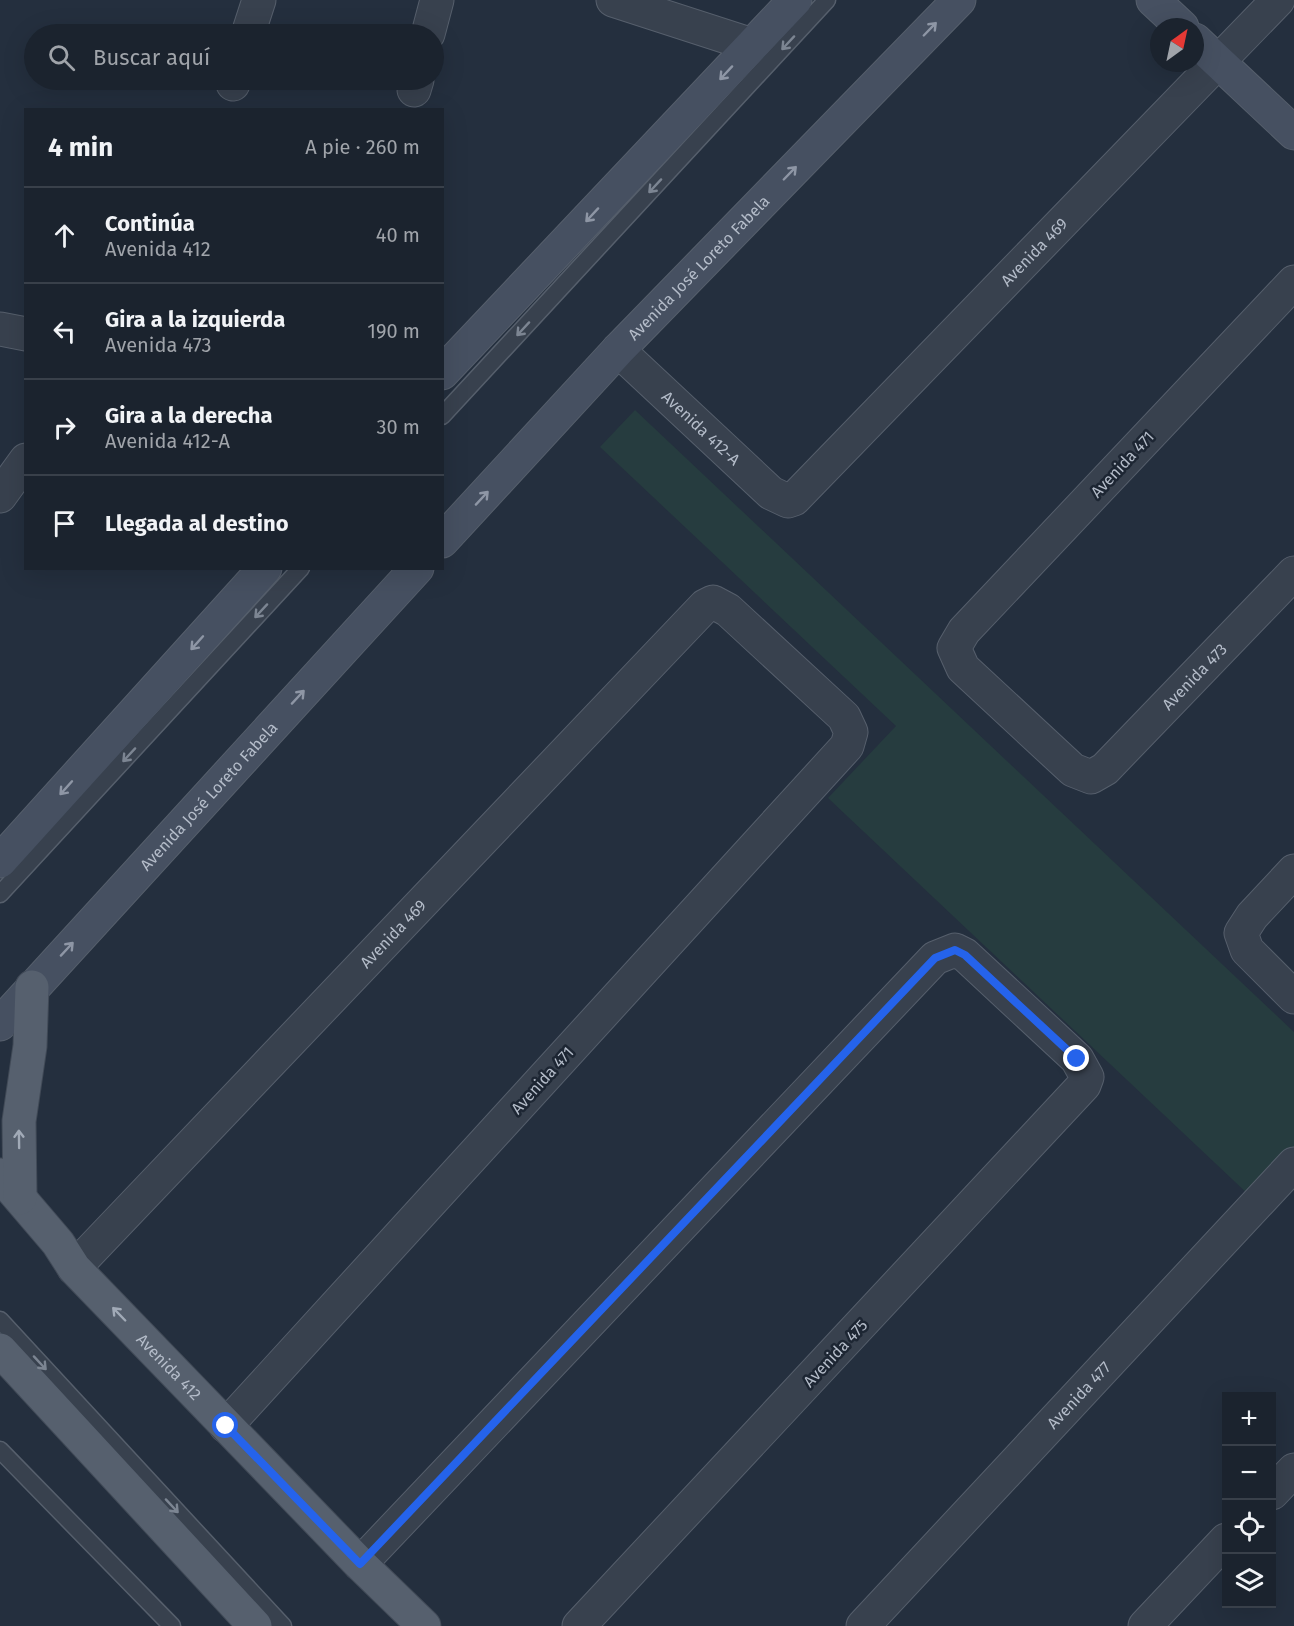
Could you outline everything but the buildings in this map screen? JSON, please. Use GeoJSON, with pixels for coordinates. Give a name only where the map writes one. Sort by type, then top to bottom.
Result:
{"type":"FeatureCollection","features":[{"type":"Feature","properties":{"kind":"main road"},"geometry":{"type":"LineString","coordinates":[[444,371],[795,0]]}},
{"type":"Feature","properties":{"kind":"main road","name":"Avenida José Loreto Fabela"},"geometry":{"type":"LineString","coordinates":[[444,539],[618,350],[959,0]]}},
{"type":"Feature","properties":{"kind":"main road"},"geometry":{"type":"LineString","coordinates":[[1153,0],[1172,18]]}},
{"type":"Feature","properties":{"kind":"main road"},"geometry":{"type":"LineString","coordinates":[[1204,49],[1294,133]]}},
{"type":"Feature","properties":{"kind":"main road"},"geometry":{"type":"LineString","coordinates":[[0,861],[263,570]]}},
{"type":"Feature","properties":{"kind":"main road","name":"Avenida José Loreto Fabela"},"geometry":{"type":"LineString","coordinates":[[0,1024],[415,570]]}},
{"type":"Feature","properties":{"kind":"main road"},"geometry":{"type":"LineString","coordinates":[[10,1186],[30,1046],[32,987]]}},
{"type":"Feature","properties":{"kind":"main road","name":"Avenida 412"},"geometry":{"type":"LineString","coordinates":[[10,1186],[74,1268],[360,1564],[424,1626]]}},
{"type":"Feature","properties":{"kind":"main road"},"geometry":{"type":"LineString","coordinates":[[0,1350],[255,1626]]}},
{"type":"Feature","properties":{"kind":"street"},"geometry":{"type":"LineString","coordinates":[[251,24],[259,0]]}},
{"type":"Feature","properties":{"kind":"street"},"geometry":{"type":"LineString","coordinates":[[431,24],[437,0]]}},
{"type":"Feature","properties":{"kind":"street"},"geometry":{"type":"LineString","coordinates":[[613,0],[752,45]]}},
{"type":"Feature","properties":{"kind":"street","name":"Avenida 469"},"geometry":{"type":"LineString","coordinates":[[788,501],[801,495],[1278,0]]}},
{"type":"Feature","properties":{"kind":"street","name":"Avenida 471"},"geometry":{"type":"LineString","coordinates":[[1091,777],[1073,770],[972,676],[957,659],[954,648],[964,631],[1294,282]]}},
{"type":"Feature","properties":{"kind":"street"},"geometry":{"type":"LineString","coordinates":[[0,329],[24,334]]}},
{"type":"Feature","properties":{"kind":"street","name":"Avenida 412-A"},"geometry":{"type":"LineString","coordinates":[[618,350],[771,493],[788,501]]}},
{"type":"Feature","properties":{"kind":"street"},"geometry":{"type":"LineString","coordinates":[[0,496],[24,463]]}},
{"type":"Feature","properties":{"kind":"street","name":"Avenida 473"},"geometry":{"type":"LineString","coordinates":[[1091,777],[1105,769],[1294,573]]}},
{"type":"Feature","properties":{"kind":"street","name":"Avenida 469"},"geometry":{"type":"LineString","coordinates":[[74,1268],[697,612],[713,602]]}},
{"type":"Feature","properties":{"kind":"street","name":"Avenida 471"},"geometry":{"type":"LineString","coordinates":[[226,1426],[847,746],[851,732],[844,717],[728,610],[713,602]]}},
{"type":"Feature","properties":{"kind":"street"},"geometry":{"type":"LineString","coordinates":[[1294,871],[1252,916],[1241,933],[1246,950],[1294,998]]}},
{"type":"Feature","properties":{"kind":"street","name":"Avenida 475"},"geometry":{"type":"LineString","coordinates":[[360,1564],[935,958],[955,950],[974,962],[1077,1059],[1087,1077],[1079,1093],[579,1626]]}},
{"type":"Feature","properties":{"kind":"street","name":"Avenida 477"},"geometry":{"type":"LineString","coordinates":[[863,1626],[1294,1164]]}},
{"type":"Feature","properties":{"kind":"street"},"geometry":{"type":"LineString","coordinates":[[1276,1489],[1294,1470]]}},
{"type":"Feature","properties":{"kind":"street"},"geometry":{"type":"LineString","coordinates":[[1145,1626],[1222,1545]]}},
{"type":"Feature","properties":{"kind":"lane"},"geometry":{"type":"LineString","coordinates":[[444,414],[827,0]]}},
{"type":"Feature","properties":{"kind":"lane"},"geometry":{"type":"LineString","coordinates":[[0,894],[299,570]]}},
{"type":"Feature","properties":{"kind":"lane"},"geometry":{"type":"LineString","coordinates":[[0,1320],[283,1626]]}},
{"type":"Feature","properties":{"kind":"lane"},"geometry":{"type":"LineString","coordinates":[[0,1450],[172,1626]]}},
{"type":"Feature","properties":{"kind":"green space"},"geometry":{"type":"Polygon","coordinates":[[[635,410],[1294,1032],[1294,1150],[1250,1196],[828,798],[896,726],[600,447],[635,410]]]}},
{"type":"Feature","properties":{"kind":"route"},"geometry":{"type":"LineString","coordinates":[[226,1426],[360,1564],[935,958],[955,950],[965,955],[1077,1059]]}}]}
